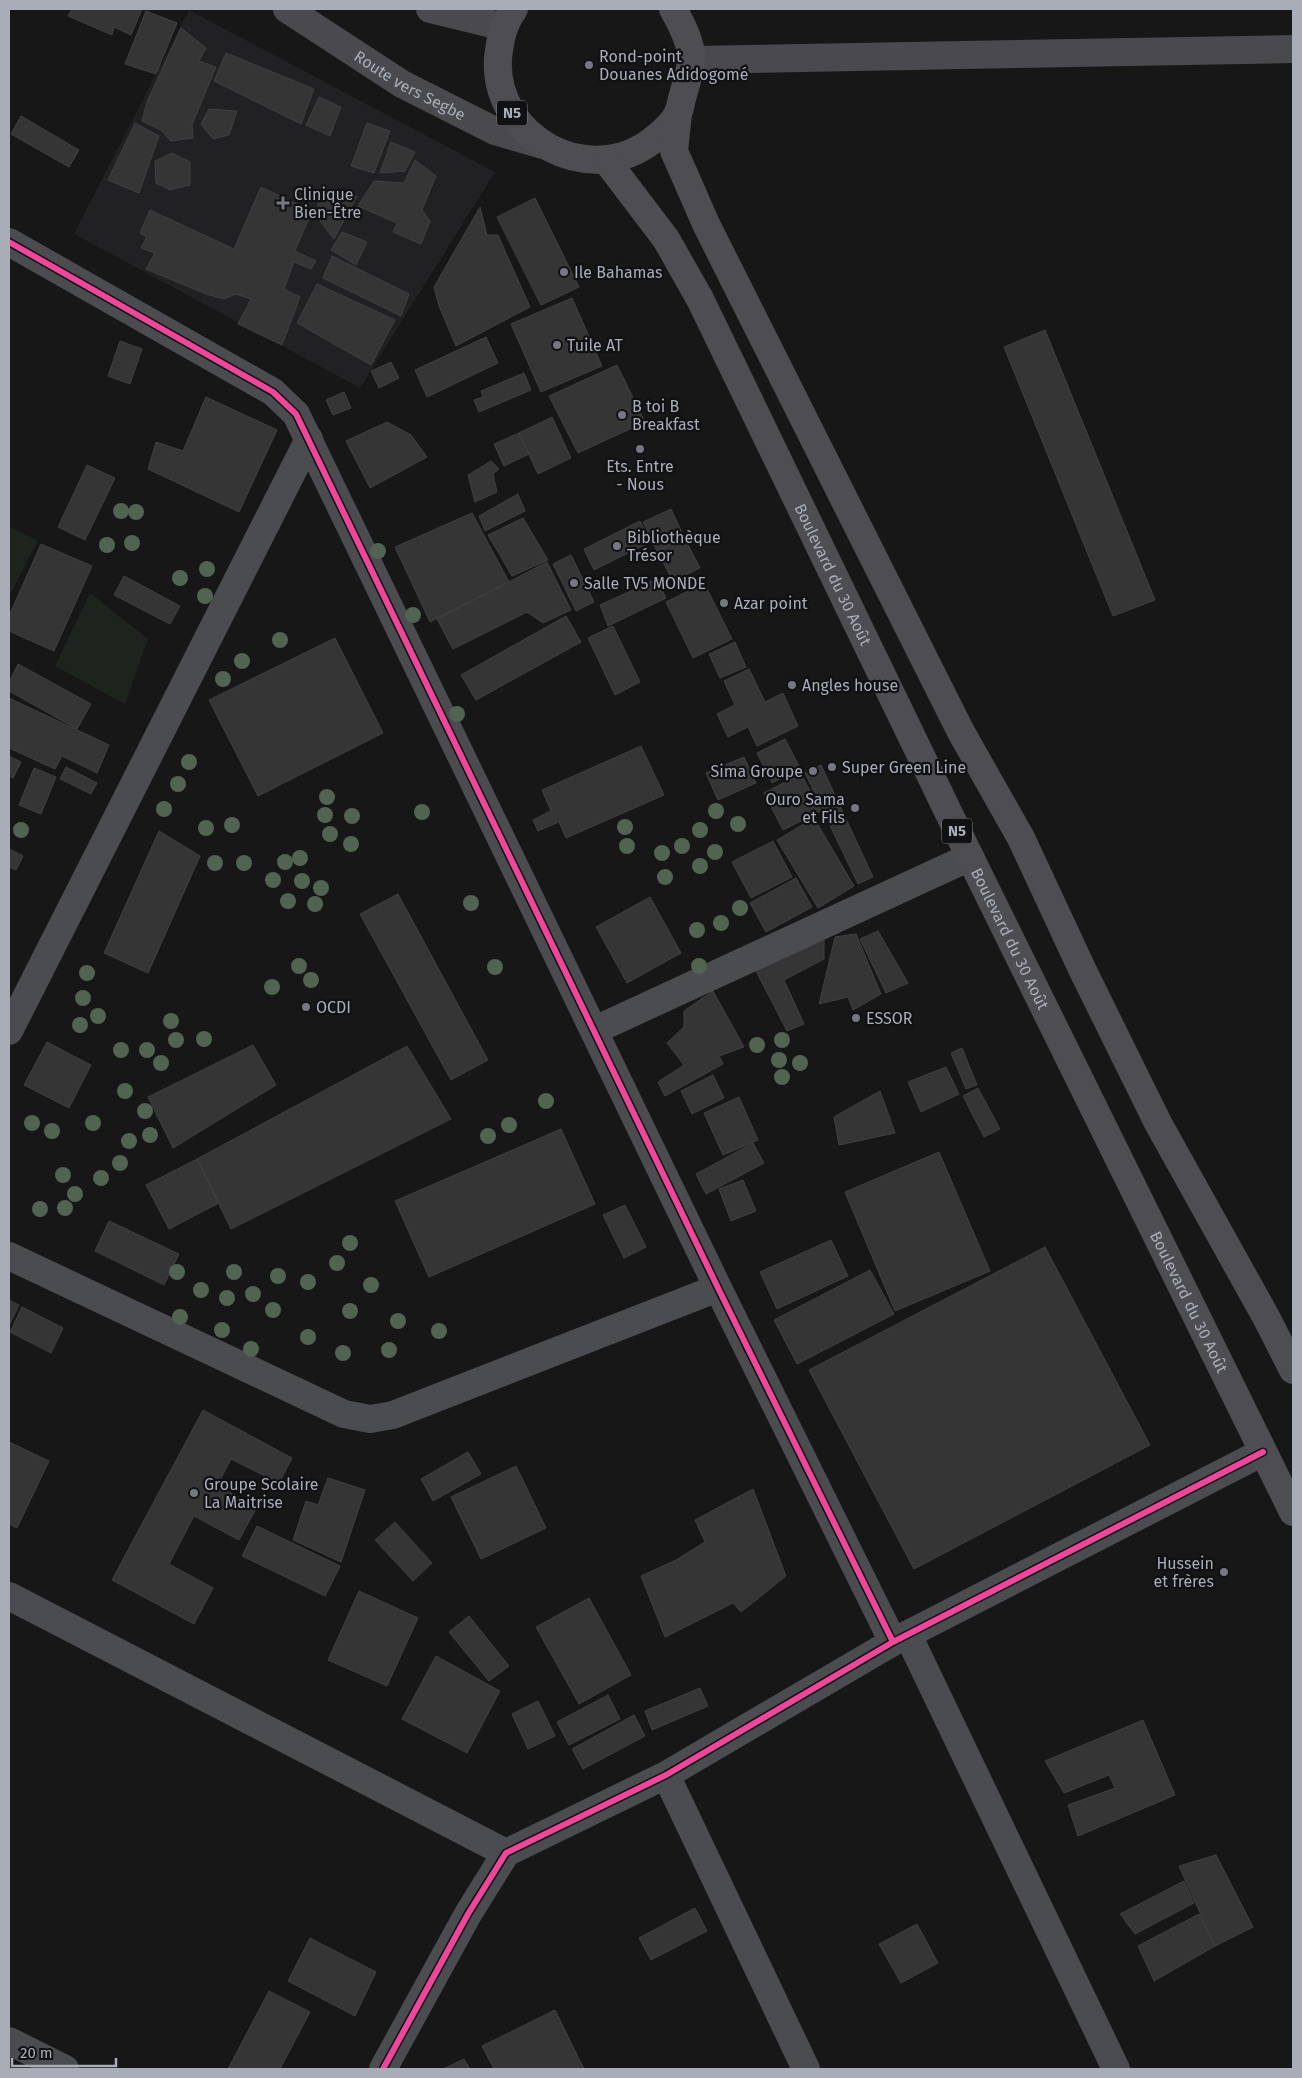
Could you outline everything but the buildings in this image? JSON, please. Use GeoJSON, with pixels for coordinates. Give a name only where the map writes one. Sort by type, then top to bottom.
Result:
{"type":"FeatureCollection","features":[{"type":"Feature","properties":{"kind":"highway","name":"N5"},"geometry":{"type":"LineString","coordinates":[[673,9],[685,29],[692,60],[678,114],[674,151],[706,224],[957,723],[1021,838],[1083,971],[1158,1123],[1293,1370]]}},
{"type":"Feature","properties":{"kind":"highway","name":"N5"},"geometry":{"type":"LineString","coordinates":[[510,14],[499,42],[497,72],[505,101],[520,126],[542,145],[570,157],[606,160],[627,154],[647,145],[664,131],[678,114]]}},
{"type":"Feature","properties":{"kind":"highway","name":"Boulevard du 30 Août"},"geometry":{"type":"LineString","coordinates":[[606,160],[666,239],[700,299],[970,857],[1293,1512]]}},
{"type":"Feature","properties":{"kind":"main road","name":"Route vers Segbe"},"geometry":{"type":"LineString","coordinates":[[287,9],[402,84],[495,130],[542,145]]}},
{"type":"Feature","properties":{"kind":"main road"},"geometry":{"type":"LineString","coordinates":[[430,9],[510,14]]}},
{"type":"Feature","properties":{"kind":"main road"},"geometry":{"type":"LineString","coordinates":[[692,60],[1293,49]]}},
{"type":"Feature","properties":{"kind":"street"},"geometry":{"type":"LineString","coordinates":[[9,242],[273,392],[296,414],[718,1288],[901,1638],[1116,2069]]}},
{"type":"Feature","properties":{"kind":"street"},"geometry":{"type":"LineString","coordinates":[[9,1031],[309,440]]}},
{"type":"Feature","properties":{"kind":"street"},"geometry":{"type":"LineString","coordinates":[[595,1030],[970,857]]}},
{"type":"Feature","properties":{"kind":"street"},"geometry":{"type":"LineString","coordinates":[[9,1256],[344,1414],[370,1419],[393,1415],[718,1288]]}},
{"type":"Feature","properties":{"kind":"street"},"geometry":{"type":"LineString","coordinates":[[383,2069],[468,1914],[506,1853],[666,1775],[901,1638],[1263,1452]]}},
{"type":"Feature","properties":{"kind":"street"},"geometry":{"type":"LineString","coordinates":[[9,1596],[506,1853]]}},
{"type":"Feature","properties":{"kind":"street"},"geometry":{"type":"LineString","coordinates":[[666,1775],[806,2069]]}},
{"type":"Feature","properties":{"kind":"street"},"geometry":{"type":"LineString","coordinates":[[9,2041],[65,2069]]}},
{"type":"Feature","properties":{"kind":"shaded area","name":"Clinique Bien-Être"},"geometry":{"type":"Polygon","coordinates":[[[189,10],[495,172],[360,388],[74,234],[189,10]]]}},
{"type":"Feature","properties":{"kind":"shaded area"},"geometry":{"type":"Polygon","coordinates":[[[9,527],[38,540],[9,597],[9,527]]]}},
{"type":"Feature","properties":{"kind":"shaded area"},"geometry":{"type":"Polygon","coordinates":[[[90,593],[148,639],[125,704],[55,666],[90,593]]]}},
{"type":"Feature","properties":{"kind":"cycle path"},"geometry":{"type":"LineString","coordinates":[[9,242],[273,392],[296,414],[718,1288],[893,1642]]}},
{"type":"Feature","properties":{"kind":"cycle path"},"geometry":{"type":"LineString","coordinates":[[383,2069],[468,1914],[506,1853],[666,1775],[893,1642],[1263,1452]]}},
{"type":"Feature","properties":{"kind":"place","name":"Rond-point Douanes Adidogomé"},"geometry":{"type":"Point","coordinates":[589,65]}},
{"type":"Feature","properties":{"kind":"place","name":"Clinique Bien-Être"},"geometry":{"type":"Point","coordinates":[283,203]}},
{"type":"Feature","properties":{"kind":"place","name":"Ile Bahamas"},"geometry":{"type":"Point","coordinates":[564,272]}},
{"type":"Feature","properties":{"kind":"place","name":"Tuile AT"},"geometry":{"type":"Point","coordinates":[557,345]}},
{"type":"Feature","properties":{"kind":"place","name":"B toi B Breakfast"},"geometry":{"type":"Point","coordinates":[622,415]}},
{"type":"Feature","properties":{"kind":"place","name":"Ets. Entre - Nous"},"geometry":{"type":"Point","coordinates":[640,449]}},
{"type":"Feature","properties":{"kind":"place","name":"Bibliothèque Trésor"},"geometry":{"type":"Point","coordinates":[617,546]}},
{"type":"Feature","properties":{"kind":"place","name":"Salle TV5 MONDE"},"geometry":{"type":"Point","coordinates":[574,583]}},
{"type":"Feature","properties":{"kind":"place","name":"Azar point"},"geometry":{"type":"Point","coordinates":[724,603]}},
{"type":"Feature","properties":{"kind":"place","name":"Angles house"},"geometry":{"type":"Point","coordinates":[792,685]}},
{"type":"Feature","properties":{"kind":"place","name":"Super Green Line"},"geometry":{"type":"Point","coordinates":[832,767]}},
{"type":"Feature","properties":{"kind":"place","name":"Sima Groupe"},"geometry":{"type":"Point","coordinates":[813,771]}},
{"type":"Feature","properties":{"kind":"place","name":"Ouro Sama et Fils"},"geometry":{"type":"Point","coordinates":[855,808]}},
{"type":"Feature","properties":{"kind":"place","name":"OCDI"},"geometry":{"type":"Point","coordinates":[306,1007]}},
{"type":"Feature","properties":{"kind":"place","name":"ESSOR"},"geometry":{"type":"Point","coordinates":[856,1018]}},
{"type":"Feature","properties":{"kind":"place","name":"Groupe Scolaire La Maitrise"},"geometry":{"type":"Point","coordinates":[194,1493]}},
{"type":"Feature","properties":{"kind":"place","name":"Hussein et frères"},"geometry":{"type":"Point","coordinates":[1224,1572]}}]}
